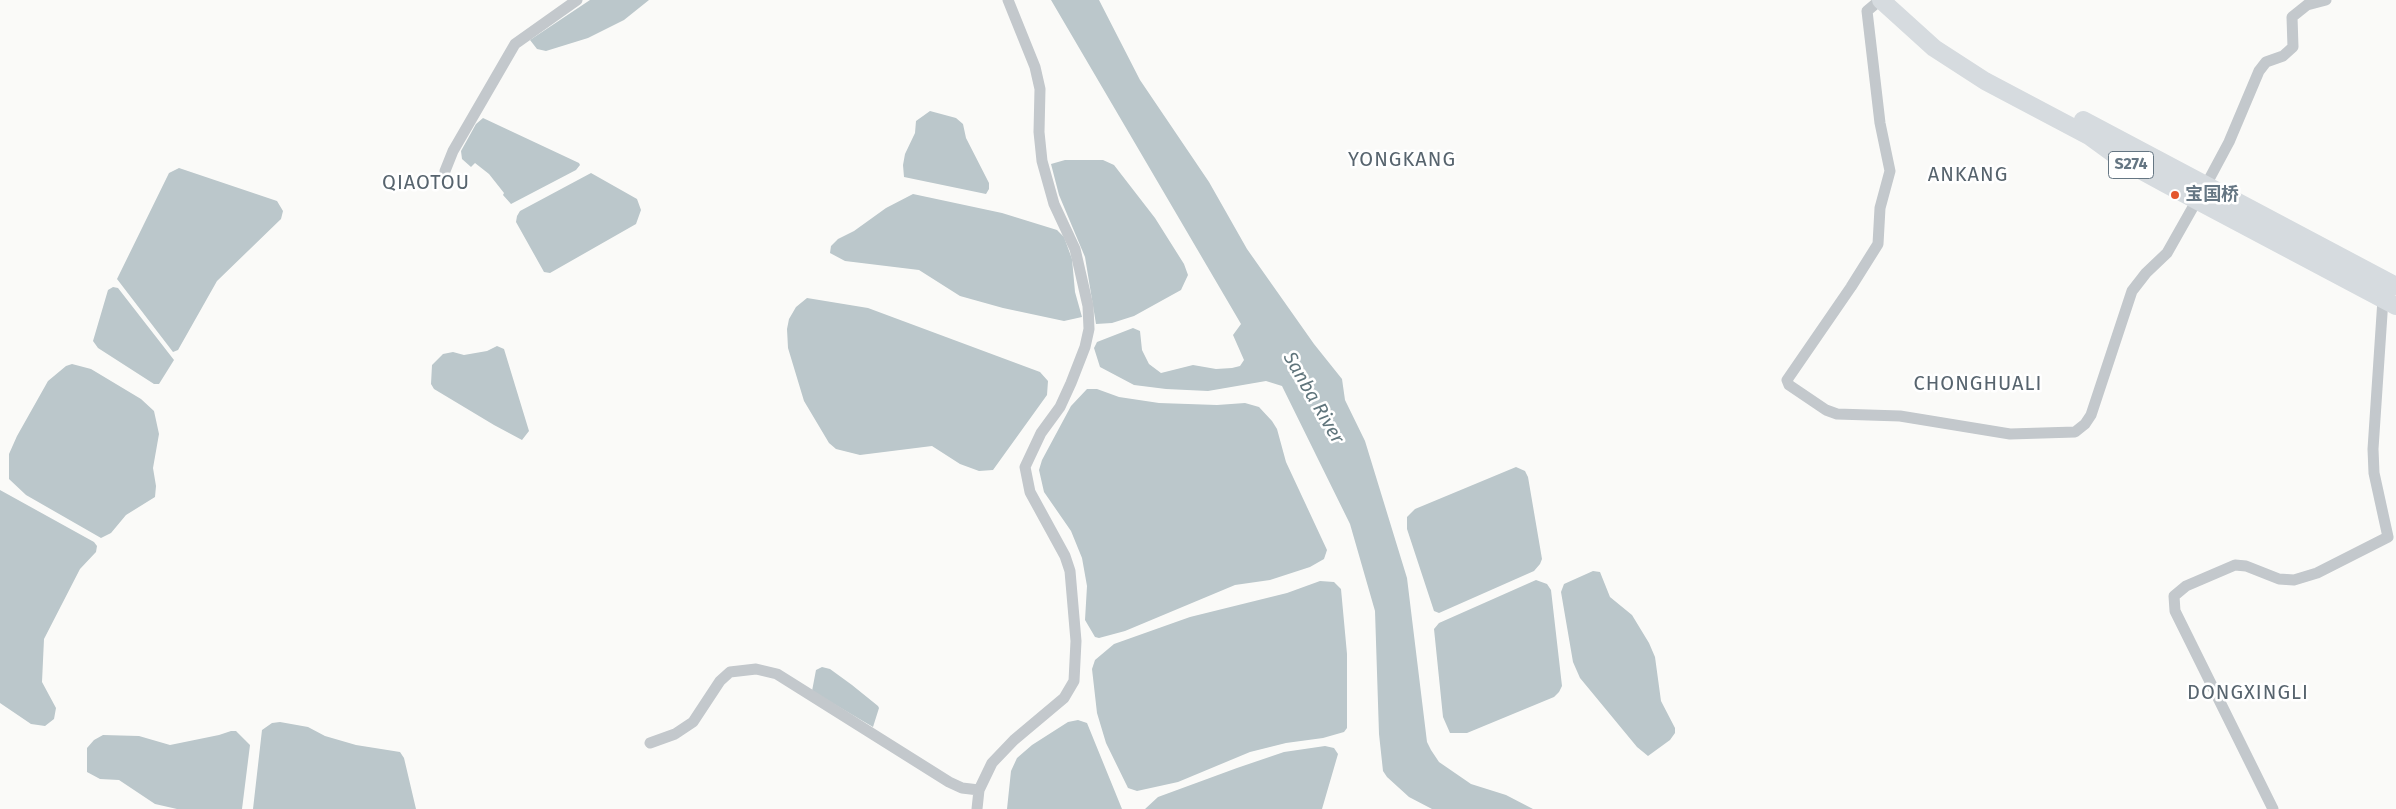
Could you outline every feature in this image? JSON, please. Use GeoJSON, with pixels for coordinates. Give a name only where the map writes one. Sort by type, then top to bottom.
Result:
{"type":"FeatureCollection","features":[{"type":"Feature","properties":{"kind":"main road","name":"S274"},"geometry":{"type":"LineString","coordinates":[[1880,0],[1914,32],[1961,66],[2089,136],[2122,160],[2202,193],[2396,286]]}},
{"type":"Feature","properties":{"kind":"main road","name":"S274"},"geometry":{"type":"LineString","coordinates":[[1896,0],[1940,39],[1982,67],[2390,303]]}},
{"type":"Feature","properties":{"kind":"street"},"geometry":{"type":"LineString","coordinates":[[445,171],[453,151],[515,44],[577,0]]}},
{"type":"Feature","properties":{"kind":"street"},"geometry":{"type":"LineString","coordinates":[[976,809],[979,790],[992,763],[1002,751],[1064,698],[1074,680],[1076,641],[1070,571],[1065,556],[1030,492],[1025,468],[1041,433],[1060,407],[1085,347],[1089,329],[1088,306],[1075,249],[1054,204],[1042,162],[1039,132],[1040,89],[1035,67],[1008,0]]}},
{"type":"Feature","properties":{"kind":"street"},"geometry":{"type":"LineString","coordinates":[[1880,0],[1867,11],[1880,123],[1890,171],[1880,208],[1878,244],[1787,380],[1789,385],[1826,410],[1837,414],[1900,416],[2010,434],[2075,432],[2085,424],[2091,415],[2132,291],[2146,273],[2167,253],[2202,193],[2229,142],[2259,70],[2266,62],[2283,56],[2294,47],[2291,21],[2294,14],[2307,5],[2326,0]]}},
{"type":"Feature","properties":{"kind":"street"},"geometry":{"type":"LineString","coordinates":[[2272,809],[2175,611],[2174,596],[2186,586],[2235,565],[2246,566],[2279,579],[2294,580],[2317,573],[2388,537],[2374,473],[2372,449],[2390,303]]}},
{"type":"Feature","properties":{"kind":"street"},"geometry":{"type":"LineString","coordinates":[[650,744],[675,734],[692,722],[720,681],[730,672],[756,669],[776,674],[949,782],[962,788],[979,790]]}},
{"type":"Feature","properties":{"kind":"water"},"geometry":{"type":"Polygon","coordinates":[[[590,0],[649,0],[624,20],[588,38],[546,51],[537,49],[530,40],[590,0]]]}},
{"type":"Feature","properties":{"kind":"water","name":"Sanba River"},"geometry":{"type":"Polygon","coordinates":[[[1051,0],[1099,0],[1140,80],[1209,182],[1247,249],[1314,344],[1342,379],[1345,400],[1365,441],[1407,578],[1427,742],[1431,750],[1439,762],[1471,784],[1506,795],[1533,809],[1432,809],[1409,797],[1383,771],[1379,734],[1375,611],[1350,524],[1282,386],[1266,381],[1208,391],[1166,389],[1134,385],[1100,367],[1094,348],[1097,342],[1133,328],[1140,331],[1142,350],[1149,364],[1161,373],[1193,365],[1216,369],[1240,366],[1244,360],[1233,335],[1241,324],[1051,0]]]}},
{"type":"Feature","properties":{"kind":"water"},"geometry":{"type":"Polygon","coordinates":[[[930,111],[956,118],[963,124],[966,138],[989,183],[989,189],[986,194],[904,177],[903,165],[905,154],[915,133],[916,121],[930,111]]]}},
{"type":"Feature","properties":{"kind":"water"},"geometry":{"type":"Polygon","coordinates":[[[483,118],[580,165],[576,170],[511,204],[489,174],[475,163],[471,167],[462,159],[461,151],[476,124],[483,118]]]}},
{"type":"Feature","properties":{"kind":"water"},"geometry":{"type":"Polygon","coordinates":[[[1065,160],[1103,160],[1114,165],[1155,218],[1184,264],[1188,275],[1181,290],[1134,316],[1112,323],[1096,324],[1085,257],[1059,195],[1051,164],[1065,160]]]}},
{"type":"Feature","properties":{"kind":"water"},"geometry":{"type":"Polygon","coordinates":[[[179,168],[277,201],[283,211],[281,219],[217,281],[178,350],[173,352],[117,279],[169,173],[179,168]]]}},
{"type":"Feature","properties":{"kind":"water"},"geometry":{"type":"Polygon","coordinates":[[[591,173],[637,199],[641,210],[636,224],[550,273],[544,272],[516,222],[517,216],[520,211],[591,173]]]}},
{"type":"Feature","properties":{"kind":"water"},"geometry":{"type":"Polygon","coordinates":[[[913,194],[1002,213],[1057,230],[1064,237],[1072,259],[1075,292],[1082,317],[1064,321],[1003,308],[960,296],[919,270],[845,261],[830,253],[831,246],[838,239],[854,231],[886,208],[913,194]]]}},
{"type":"Feature","properties":{"kind":"water"},"geometry":{"type":"Polygon","coordinates":[[[113,287],[118,288],[174,360],[159,384],[154,384],[98,348],[93,341],[108,290],[113,287]]]}},
{"type":"Feature","properties":{"kind":"water"},"geometry":{"type":"Polygon","coordinates":[[[807,298],[868,308],[1040,372],[1048,381],[1047,395],[993,470],[979,471],[960,464],[932,446],[860,455],[836,449],[829,443],[804,401],[788,348],[787,329],[789,319],[796,307],[807,298]]]}},
{"type":"Feature","properties":{"kind":"water"},"geometry":{"type":"Polygon","coordinates":[[[497,346],[504,349],[529,431],[522,440],[434,389],[431,384],[432,365],[443,354],[453,352],[464,355],[487,351],[497,346]]]}},
{"type":"Feature","properties":{"kind":"water"},"geometry":{"type":"Polygon","coordinates":[[[72,364],[91,369],[141,399],[154,411],[159,434],[153,468],[156,486],[155,497],[126,515],[111,533],[101,538],[26,495],[9,479],[9,454],[17,436],[48,381],[66,366],[72,364]]]}},
{"type":"Feature","properties":{"kind":"water"},"geometry":{"type":"Polygon","coordinates":[[[1087,389],[1097,389],[1119,397],[1159,403],[1217,405],[1245,403],[1259,407],[1277,429],[1286,462],[1327,550],[1324,559],[1310,567],[1270,580],[1235,585],[1125,631],[1099,638],[1095,637],[1085,620],[1087,586],[1082,558],[1071,531],[1044,492],[1039,470],[1042,460],[1071,406],[1087,389]]]}},
{"type":"Feature","properties":{"kind":"water"},"geometry":{"type":"Polygon","coordinates":[[[1516,467],[1525,471],[1528,477],[1542,559],[1540,564],[1534,571],[1439,613],[1434,611],[1407,529],[1407,517],[1415,509],[1516,467]]]}},
{"type":"Feature","properties":{"kind":"water"},"geometry":{"type":"Polygon","coordinates":[[[0,490],[94,542],[97,546],[96,552],[80,569],[44,639],[42,682],[56,708],[54,719],[45,726],[31,724],[0,703],[0,490]]]}},
{"type":"Feature","properties":{"kind":"water"},"geometry":{"type":"Polygon","coordinates":[[[1593,571],[1600,572],[1610,597],[1632,615],[1655,657],[1661,701],[1675,728],[1675,733],[1670,740],[1648,756],[1637,747],[1580,678],[1573,662],[1561,592],[1564,584],[1593,571]]]}},
{"type":"Feature","properties":{"kind":"water"},"geometry":{"type":"Polygon","coordinates":[[[1536,580],[1547,584],[1551,590],[1562,686],[1559,692],[1554,697],[1467,733],[1450,733],[1443,717],[1434,629],[1439,623],[1536,580]]]}},
{"type":"Feature","properties":{"kind":"water"},"geometry":{"type":"Polygon","coordinates":[[[1320,581],[1334,582],[1341,589],[1347,654],[1347,728],[1344,732],[1250,752],[1178,782],[1137,791],[1128,788],[1106,743],[1097,713],[1092,669],[1095,660],[1114,644],[1190,617],[1287,593],[1320,581]]]}},
{"type":"Feature","properties":{"kind":"water"},"geometry":{"type":"Polygon","coordinates":[[[822,667],[830,669],[878,706],[873,727],[812,691],[816,670],[822,667]]]}},
{"type":"Feature","properties":{"kind":"water"},"geometry":{"type":"Polygon","coordinates":[[[1078,720],[1087,723],[1122,809],[1007,809],[1011,771],[1017,758],[1032,745],[1068,722],[1078,720]]]}},
{"type":"Feature","properties":{"kind":"water"},"geometry":{"type":"Polygon","coordinates":[[[280,722],[308,727],[325,736],[356,745],[400,752],[404,758],[416,809],[253,809],[262,730],[272,723],[280,722]]]}},
{"type":"Feature","properties":{"kind":"water"},"geometry":{"type":"Polygon","coordinates":[[[236,731],[250,745],[242,809],[177,809],[155,804],[119,780],[100,779],[87,772],[87,748],[94,740],[103,735],[139,736],[170,745],[236,731]]]}},
{"type":"Feature","properties":{"kind":"water"},"geometry":{"type":"Polygon","coordinates":[[[1325,746],[1334,748],[1338,754],[1322,809],[1145,809],[1158,797],[1237,768],[1284,752],[1325,746]]]}},
{"type":"Feature","properties":{"kind":"place","name":"宝国桥"},"geometry":{"type":"Point","coordinates":[2175,195]}},
{"type":"Feature","properties":{"kind":"district","name":"YONGKANG"},"geometry":{"type":"Point","coordinates":[1402,160]}},
{"type":"Feature","properties":{"kind":"district","name":"ANKANG"},"geometry":{"type":"Point","coordinates":[1968,175]}},
{"type":"Feature","properties":{"kind":"district","name":"QIAOTOU"},"geometry":{"type":"Point","coordinates":[426,183]}},
{"type":"Feature","properties":{"kind":"district","name":"CHONGHUALI"},"geometry":{"type":"Point","coordinates":[1978,384]}},
{"type":"Feature","properties":{"kind":"district","name":"DONGXINGLI"},"geometry":{"type":"Point","coordinates":[2248,693]}}]}
